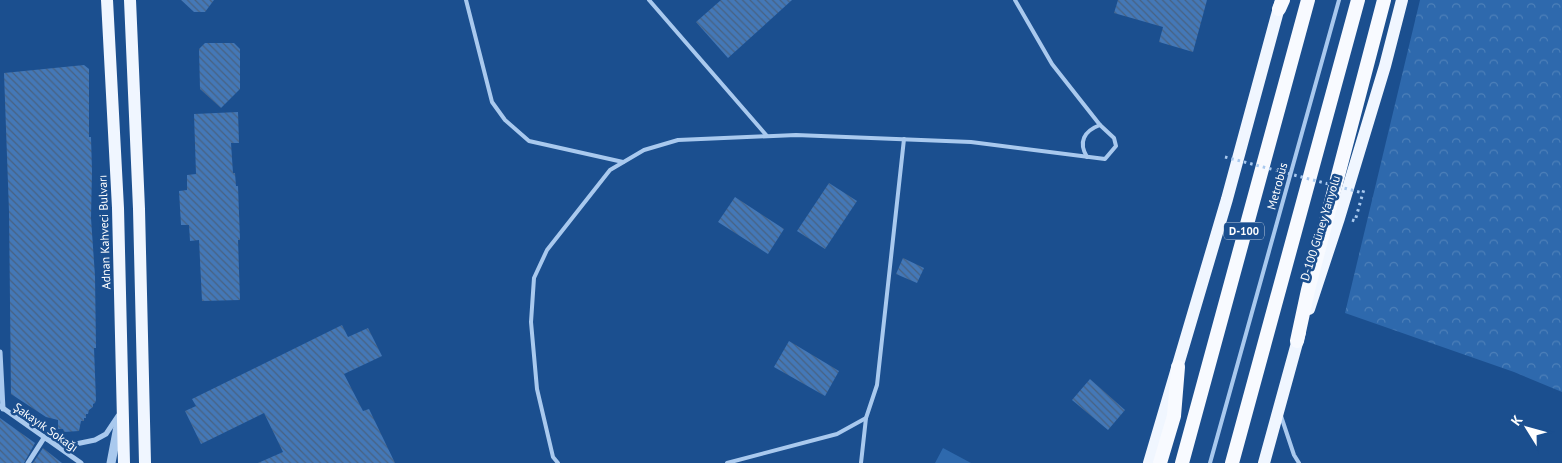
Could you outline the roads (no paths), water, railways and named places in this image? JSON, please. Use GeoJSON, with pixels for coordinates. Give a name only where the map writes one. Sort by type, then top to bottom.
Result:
{"type":"FeatureCollection","features":[{"type":"Feature","properties":{"kind":"highway","name":"D-100"},"geometry":{"type":"LineString","coordinates":[[1182,463],[1308,0]]}},
{"type":"Feature","properties":{"kind":"highway"},"geometry":{"type":"LineString","coordinates":[[1232,463],[1358,0]]}},
{"type":"Feature","properties":{"kind":"highway"},"geometry":{"type":"LineString","coordinates":[[1297,341],[1320,244],[1384,0]]}},
{"type":"Feature","properties":{"kind":"highway"},"geometry":{"type":"LineString","coordinates":[[1160,463],[1174,416],[1178,367]]}},
{"type":"Feature","properties":{"kind":"main road","name":"Adnan Kahveci Bulvarı"},"geometry":{"type":"LineString","coordinates":[[107,0],[118,208],[124,463]]}},
{"type":"Feature","properties":{"kind":"main road"},"geometry":{"type":"LineString","coordinates":[[130,0],[139,209],[145,463]]}},
{"type":"Feature","properties":{"kind":"main road","name":"D-100 Güney Yanyolu"},"geometry":{"type":"LineString","coordinates":[[1264,463],[1297,341],[1339,218],[1385,66],[1402,0]]}},
{"type":"Feature","properties":{"kind":"main road"},"geometry":{"type":"LineString","coordinates":[[1149,463],[1281,3]]}},
{"type":"Feature","properties":{"kind":"street"},"geometry":{"type":"LineString","coordinates":[[0,352],[1,408]]}},
{"type":"Feature","properties":{"kind":"street"},"geometry":{"type":"LineString","coordinates":[[28,463],[44,438],[66,446],[95,440],[106,434],[123,404]]}},
{"type":"Feature","properties":{"kind":"street"},"geometry":{"type":"LineString","coordinates":[[110,463],[123,404]]}},
{"type":"Feature","properties":{"kind":"street","name":"Şakayık Sokağı"},"geometry":{"type":"LineString","coordinates":[[1,408],[81,463]]}},
{"type":"Feature","properties":{"kind":"lane"},"geometry":{"type":"LineString","coordinates":[[466,0],[492,102],[505,120],[529,141],[623,162]]}},
{"type":"Feature","properties":{"kind":"lane"},"geometry":{"type":"LineString","coordinates":[[650,0],[768,136]]}},
{"type":"Feature","properties":{"kind":"lane"},"geometry":{"type":"LineString","coordinates":[[558,463],[552,457],[537,389],[531,322],[534,278],[547,250],[610,170],[644,150],[678,140],[796,135],[971,142],[1105,160],[1116,146],[1114,138],[1100,125],[1052,64],[1015,0]]}},
{"type":"Feature","properties":{"kind":"lane","name":"Metrobüs"},"geometry":{"type":"LineString","coordinates":[[1210,463],[1339,0]]}},
{"type":"Feature","properties":{"kind":"lane"},"geometry":{"type":"LineString","coordinates":[[1087,157],[1082,144],[1084,138],[1087,133],[1100,125]]}},
{"type":"Feature","properties":{"kind":"lane"},"geometry":{"type":"LineString","coordinates":[[861,463],[866,418],[877,385],[904,139]]}},
{"type":"Feature","properties":{"kind":"lane"},"geometry":{"type":"LineString","coordinates":[[1279,410],[1291,448],[1299,463]]}},
{"type":"Feature","properties":{"kind":"lane"},"geometry":{"type":"LineString","coordinates":[[727,463],[837,434],[866,418]]}}]}
